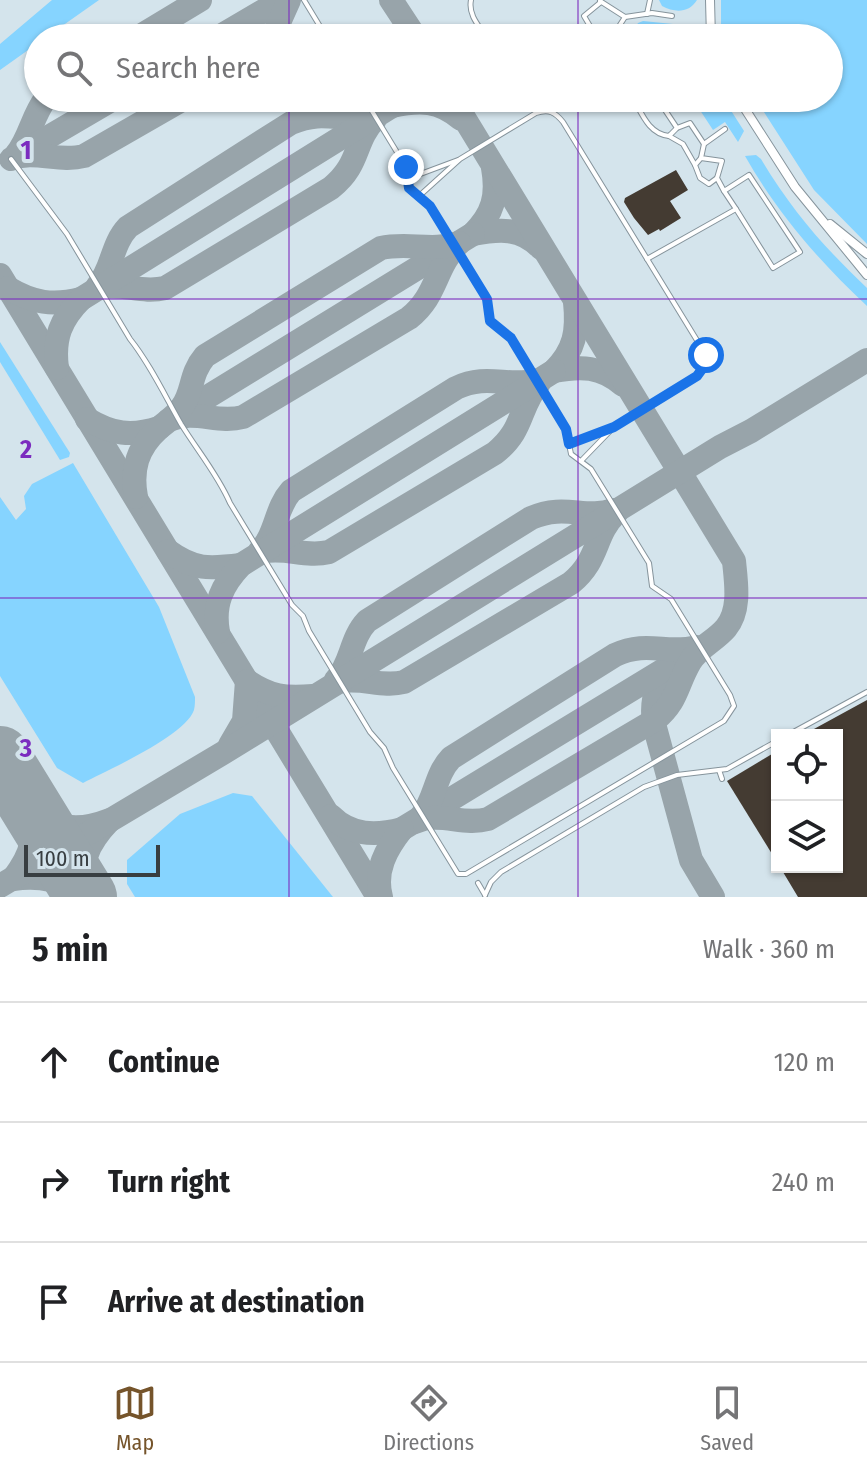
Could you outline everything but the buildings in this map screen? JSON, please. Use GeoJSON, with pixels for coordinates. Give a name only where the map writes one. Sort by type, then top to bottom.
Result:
{"type":"FeatureCollection","features":[{"type":"Feature","properties":{"kind":"street"},"geometry":{"type":"LineString","coordinates":[[710,0],[711,24]]}},
{"type":"Feature","properties":{"kind":"street"},"geometry":{"type":"LineString","coordinates":[[747,112],[795,187],[867,275]]}},
{"type":"Feature","properties":{"kind":"street"},"geometry":{"type":"LineString","coordinates":[[821,217],[867,254]]}},
{"type":"Feature","properties":{"kind":"lane"},"geometry":{"type":"LineString","coordinates":[[304,0],[319,24]]}},
{"type":"Feature","properties":{"kind":"lane"},"geometry":{"type":"LineString","coordinates":[[471,0],[470,8],[478,24]]}},
{"type":"Feature","properties":{"kind":"lane"},"geometry":{"type":"LineString","coordinates":[[647,14],[650,0]]}},
{"type":"Feature","properties":{"kind":"lane"},"geometry":{"type":"LineString","coordinates":[[589,24],[584,16],[600,1],[625,17],[647,14],[672,16]]}},
{"type":"Feature","properties":{"kind":"lane"},"geometry":{"type":"LineString","coordinates":[[620,24],[625,17]]}},
{"type":"Feature","properties":{"kind":"lane"},"geometry":{"type":"LineString","coordinates":[[11,159],[67,234],[210,470],[223,485],[230,503],[292,605],[303,616],[370,732],[384,748],[458,874],[478,868],[724,721],[734,706],[671,599],[652,586],[649,563],[591,469],[571,454],[566,429],[511,338],[490,321],[487,299],[430,206],[409,188],[406,167],[373,112]]}},
{"type":"Feature","properties":{"kind":"lane"},"geometry":{"type":"LineString","coordinates":[[407,179],[460,159],[539,112]]}},
{"type":"Feature","properties":{"kind":"lane"},"geometry":{"type":"LineString","coordinates":[[551,112],[563,122],[706,355],[702,371],[697,376],[614,427],[569,444]]}},
{"type":"Feature","properties":{"kind":"lane"},"geometry":{"type":"LineString","coordinates":[[641,112],[659,135],[669,136],[683,144],[705,183],[714,183],[722,161],[701,158]]}},
{"type":"Feature","properties":{"kind":"lane"},"geometry":{"type":"LineString","coordinates":[[666,112],[677,128]]}},
{"type":"Feature","properties":{"kind":"lane"},"geometry":{"type":"LineString","coordinates":[[669,136],[677,128],[690,123],[704,144]]}},
{"type":"Feature","properties":{"kind":"lane"},"geometry":{"type":"LineString","coordinates":[[695,165],[701,158],[704,144],[725,129]]}},
{"type":"Feature","properties":{"kind":"lane"},"geometry":{"type":"LineString","coordinates":[[418,197],[460,159]]}},
{"type":"Feature","properties":{"kind":"lane"},"geometry":{"type":"LineString","coordinates":[[717,178],[724,191],[773,268],[800,252],[749,175],[724,191]]}},
{"type":"Feature","properties":{"kind":"lane"},"geometry":{"type":"LineString","coordinates":[[647,259],[736,209]]}},
{"type":"Feature","properties":{"kind":"lane"},"geometry":{"type":"LineString","coordinates":[[581,461],[614,427]]}},
{"type":"Feature","properties":{"kind":"lane"},"geometry":{"type":"LineString","coordinates":[[799,729],[867,692]]}},
{"type":"Feature","properties":{"kind":"lane"},"geometry":{"type":"LineString","coordinates":[[486,896],[491,882],[501,872],[644,787],[677,775],[719,770],[771,744]]}},
{"type":"Feature","properties":{"kind":"lane"},"geometry":{"type":"LineString","coordinates":[[719,770],[722,779]]}},
{"type":"Feature","properties":{"kind":"lane"},"geometry":{"type":"LineString","coordinates":[[478,883],[486,896]]}},
{"type":"Feature","properties":{"kind":"shaded area"},"geometry":{"type":"Polygon","coordinates":[[[52,0],[99,0],[65,24],[24,24],[24,53],[0,70],[0,44],[52,0]]]}},
{"type":"Feature","properties":{"kind":"shaded area"},"geometry":{"type":"Polygon","coordinates":[[[659,0],[697,0],[690,7],[677,11],[662,6],[659,0]]]}},
{"type":"Feature","properties":{"kind":"shaded area"},"geometry":{"type":"Polygon","coordinates":[[[721,0],[867,0],[867,244],[814,190],[764,112],[843,112],[843,24],[721,24],[721,0]]]}},
{"type":"Feature","properties":{"kind":"shaded area"},"geometry":{"type":"Polygon","coordinates":[[[643,21],[673,24],[637,24],[643,21]]]}},
{"type":"Feature","properties":{"kind":"shaded area"},"geometry":{"type":"Polygon","coordinates":[[[701,112],[732,112],[744,131],[738,142],[725,122],[713,130],[701,112]]]}},
{"type":"Feature","properties":{"kind":"shaded area"},"geometry":{"type":"Polygon","coordinates":[[[756,155],[810,228],[867,288],[867,306],[832,272],[785,217],[745,156],[756,155]]]}},
{"type":"Feature","properties":{"kind":"shaded area"},"geometry":{"type":"Polygon","coordinates":[[[0,342],[70,453],[69,457],[60,460],[0,362],[0,342]]]}},
{"type":"Feature","properties":{"kind":"shaded area"},"geometry":{"type":"Polygon","coordinates":[[[73,463],[159,607],[195,697],[194,710],[176,731],[83,783],[57,768],[0,676],[0,497],[16,520],[26,509],[24,496],[32,484],[73,463]]]}},
{"type":"Feature","properties":{"kind":"shaded area"},"geometry":{"type":"Polygon","coordinates":[[[233,793],[252,796],[333,897],[135,897],[127,884],[127,860],[180,814],[233,793]]]}},
{"type":"Feature","properties":{"kind":"taxiway"},"geometry":{"type":"LineString","coordinates":[[160,24],[200,0]]}},
{"type":"Feature","properties":{"kind":"taxiway"},"geometry":{"type":"LineString","coordinates":[[241,24],[282,0]]}},
{"type":"Feature","properties":{"kind":"taxiway"},"geometry":{"type":"LineString","coordinates":[[278,24],[289,0]]}},
{"type":"Feature","properties":{"kind":"taxiway"},"geometry":{"type":"LineString","coordinates":[[391,0],[407,24]]}},
{"type":"Feature","properties":{"kind":"taxiway"},"geometry":{"type":"LineString","coordinates":[[16,155],[37,112]]}},
{"type":"Feature","properties":{"kind":"taxiway"},"geometry":{"type":"LineString","coordinates":[[16,156],[91,112]]}},
{"type":"Feature","properties":{"kind":"taxiway"},"geometry":{"type":"LineString","coordinates":[[11,159],[29,155],[84,156],[161,112]]}},
{"type":"Feature","properties":{"kind":"taxiway"},"geometry":{"type":"LineString","coordinates":[[57,368],[56,347],[60,330],[81,299],[382,112]]}},
{"type":"Feature","properties":{"kind":"taxiway"},"geometry":{"type":"LineString","coordinates":[[451,112],[461,119]]}},
{"type":"Feature","properties":{"kind":"taxiway"},"geometry":{"type":"LineString","coordinates":[[415,822],[433,818],[488,819],[655,720],[672,700],[694,657],[731,621],[736,596],[734,561],[461,112]]}},
{"type":"Feature","properties":{"kind":"taxiway"},"geometry":{"type":"LineString","coordinates":[[97,287],[118,241],[128,227],[291,123],[324,116],[374,116]]}},
{"type":"Feature","properties":{"kind":"taxiway"},"geometry":{"type":"LineString","coordinates":[[98,288],[165,288],[331,188],[347,170],[375,119]]}},
{"type":"Feature","properties":{"kind":"taxiway"},"geometry":{"type":"LineString","coordinates":[[493,168],[495,187],[492,204],[473,234],[509,231],[526,236],[541,248]]}},
{"type":"Feature","properties":{"kind":"taxiway"},"geometry":{"type":"LineString","coordinates":[[178,415],[473,234]]}},
{"type":"Feature","properties":{"kind":"taxiway"},"geometry":{"type":"LineString","coordinates":[[169,420],[188,416],[243,417],[409,318],[426,300],[445,262],[459,243]]}},
{"type":"Feature","properties":{"kind":"taxiway"},"geometry":{"type":"LineString","coordinates":[[136,497],[134,478],[140,452],[151,436],[182,407],[196,370],[205,356],[381,248],[439,247],[459,243]]}},
{"type":"Feature","properties":{"kind":"taxiway"},"geometry":{"type":"LineString","coordinates":[[0,275],[378,897]]}},
{"type":"Feature","properties":{"kind":"taxiway"},"geometry":{"type":"LineString","coordinates":[[8,288],[43,302],[81,299]]}},
{"type":"Feature","properties":{"kind":"taxiway"},"geometry":{"type":"LineString","coordinates":[[575,302],[574,340],[554,371],[590,369],[607,374],[623,385]]}},
{"type":"Feature","properties":{"kind":"taxiway"},"geometry":{"type":"LineString","coordinates":[[0,886],[867,360]]}},
{"type":"Feature","properties":{"kind":"taxiway"},"geometry":{"type":"LineString","coordinates":[[218,632],[220,596],[241,565],[554,371]]}},
{"type":"Feature","properties":{"kind":"taxiway"},"geometry":{"type":"LineString","coordinates":[[260,551],[270,537],[291,491],[456,388],[488,381],[517,383],[538,380]]}},
{"type":"Feature","properties":{"kind":"taxiway"},"geometry":{"type":"LineString","coordinates":[[261,552],[329,552],[495,453],[512,435],[539,383]]}},
{"type":"Feature","properties":{"kind":"taxiway"},"geometry":{"type":"LineString","coordinates":[[87,419],[122,432],[159,428]]}},
{"type":"Feature","properties":{"kind":"taxiway"},"geometry":{"type":"LineString","coordinates":[[336,680],[367,621],[531,518],[555,512],[603,513],[614,510]]}},
{"type":"Feature","properties":{"kind":"taxiway"},"geometry":{"type":"LineString","coordinates":[[337,682],[404,682],[571,583],[587,565],[603,530],[616,513]]}},
{"type":"Feature","properties":{"kind":"taxiway"},"geometry":{"type":"LineString","coordinates":[[168,551],[202,567],[241,565]]}},
{"type":"Feature","properties":{"kind":"taxiway"},"geometry":{"type":"LineString","coordinates":[[420,818],[441,772],[451,758],[615,655],[647,648],[676,650],[697,647]]}},
{"type":"Feature","properties":{"kind":"taxiway"},"geometry":{"type":"LineString","coordinates":[[331,816],[339,823],[364,833],[402,829],[698,649]]}},
{"type":"Feature","properties":{"kind":"taxiway"},"geometry":{"type":"LineString","coordinates":[[671,668],[655,694],[654,724],[691,860],[713,897]]}},
{"type":"Feature","properties":{"kind":"taxiway"},"geometry":{"type":"LineString","coordinates":[[230,745],[244,721],[247,681],[278,695],[313,696]]}},
{"type":"Feature","properties":{"kind":"taxiway"},"geometry":{"type":"LineString","coordinates":[[28,802],[47,818],[66,826],[86,827],[110,820],[86,855],[84,874],[87,897]]}},
{"type":"Feature","properties":{"kind":"taxiway"},"geometry":{"type":"LineString","coordinates":[[28,802],[31,843],[13,879],[51,880],[85,897]]}},
{"type":"Feature","properties":{"kind":"taxiway"},"geometry":{"type":"LineString","coordinates":[[381,897],[380,869],[391,844],[402,829]]}},
{"type":"Feature","properties":{"kind":"runway"},"geometry":{"type":"LineString","coordinates":[[0,757],[86,897]]}},
{"type":"Feature","properties":{"kind":"route"},"geometry":{"type":"LineString","coordinates":[[406,167],[411,192],[430,206],[487,299],[490,321],[511,338],[566,429],[569,444],[614,427],[697,376],[705,365],[706,355]]}}]}
